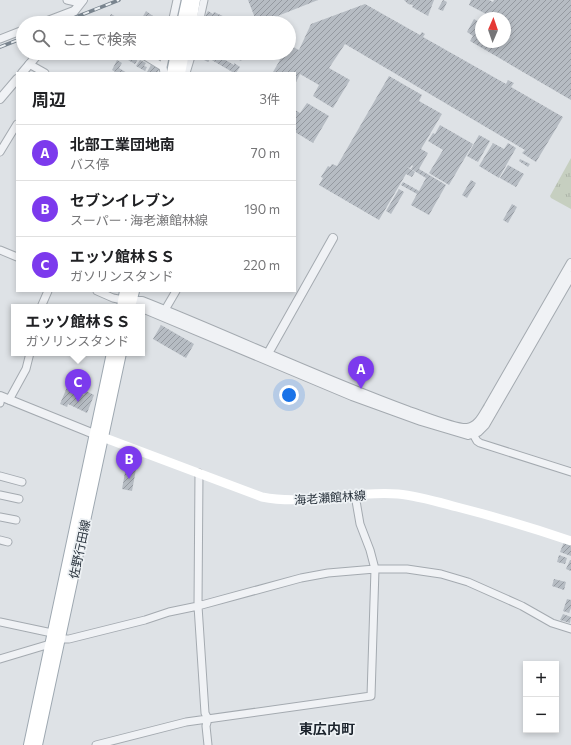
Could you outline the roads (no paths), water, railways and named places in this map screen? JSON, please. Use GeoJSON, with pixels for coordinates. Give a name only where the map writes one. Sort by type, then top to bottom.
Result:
{"type":"FeatureCollection","features":[{"type":"Feature","properties":{"kind":"main road"},"geometry":{"type":"LineString","coordinates":[[184,16],[187,0]]}},
{"type":"Feature","properties":{"kind":"main road"},"geometry":{"type":"LineString","coordinates":[[193,16],[196,0]]}},
{"type":"Feature","properties":{"kind":"main road"},"geometry":{"type":"LineString","coordinates":[[172,72],[175,60]]}},
{"type":"Feature","properties":{"kind":"main road"},"geometry":{"type":"LineString","coordinates":[[180,72],[183,60]]}},
{"type":"Feature","properties":{"kind":"main road"},"geometry":{"type":"LineString","coordinates":[[131,303],[134,292]]}},
{"type":"Feature","properties":{"kind":"main road","name":"佐野行田線"},"geometry":{"type":"LineString","coordinates":[[37,745],[56,636],[98,436],[111,356]]}},
{"type":"Feature","properties":{"kind":"main road","name":"佐野行田線"},"geometry":{"type":"LineString","coordinates":[[98,436],[120,356]]}},
{"type":"Feature","properties":{"kind":"main road","name":"海老瀬館林線"},"geometry":{"type":"LineString","coordinates":[[98,436],[262,497],[300,500],[382,494],[416,497],[512,521],[571,541]]}},
{"type":"Feature","properties":{"kind":"main road","name":"佐野行田線"},"geometry":{"type":"LineString","coordinates":[[29,745],[50,644],[56,636]]}},
{"type":"Feature","properties":{"kind":"street"},"geometry":{"type":"LineString","coordinates":[[67,0],[79,4]]}},
{"type":"Feature","properties":{"kind":"street"},"geometry":{"type":"LineString","coordinates":[[174,16],[177,0]]}},
{"type":"Feature","properties":{"kind":"street"},"geometry":{"type":"LineString","coordinates":[[201,16],[204,0]]}},
{"type":"Feature","properties":{"kind":"street"},"geometry":{"type":"LineString","coordinates":[[55,16],[79,4]]}},
{"type":"Feature","properties":{"kind":"street"},"geometry":{"type":"LineString","coordinates":[[70,16],[79,4]]}},
{"type":"Feature","properties":{"kind":"street"},"geometry":{"type":"LineString","coordinates":[[0,38],[16,32]]}},
{"type":"Feature","properties":{"kind":"street"},"geometry":{"type":"LineString","coordinates":[[23,72],[33,60]]}},
{"type":"Feature","properties":{"kind":"street"},"geometry":{"type":"LineString","coordinates":[[149,60],[163,70],[165,60]]}},
{"type":"Feature","properties":{"kind":"street"},"geometry":{"type":"LineString","coordinates":[[186,72],[190,60]]}},
{"type":"Feature","properties":{"kind":"street"},"geometry":{"type":"LineString","coordinates":[[29,64],[42,72]]}},
{"type":"Feature","properties":{"kind":"street"},"geometry":{"type":"LineString","coordinates":[[1,97],[16,80]]}},
{"type":"Feature","properties":{"kind":"street"},"geometry":{"type":"LineString","coordinates":[[0,152],[16,126]]}},
{"type":"Feature","properties":{"kind":"street"},"geometry":{"type":"LineString","coordinates":[[266,357],[333,238]]}},
{"type":"Feature","properties":{"kind":"street"},"geometry":{"type":"LineString","coordinates":[[0,250],[16,257]]}},
{"type":"Feature","properties":{"kind":"street"},"geometry":{"type":"LineString","coordinates":[[266,357],[380,400],[460,427],[472,427],[477,423],[488,407],[571,263]]}},
{"type":"Feature","properties":{"kind":"street"},"geometry":{"type":"LineString","coordinates":[[99,292],[131,303],[142,301],[164,313],[370,403],[462,434],[473,434],[478,432],[485,425],[571,276]]}},
{"type":"Feature","properties":{"kind":"street"},"geometry":{"type":"LineString","coordinates":[[42,304],[48,292]]}},
{"type":"Feature","properties":{"kind":"street"},"geometry":{"type":"LineString","coordinates":[[164,313],[175,292]]}},
{"type":"Feature","properties":{"kind":"street"},"geometry":{"type":"LineString","coordinates":[[145,307],[164,313]]}},
{"type":"Feature","properties":{"kind":"street"},"geometry":{"type":"LineString","coordinates":[[9,400],[26,368],[29,356]]}},
{"type":"Feature","properties":{"kind":"street"},"geometry":{"type":"LineString","coordinates":[[0,398],[9,400],[98,436]]}},
{"type":"Feature","properties":{"kind":"street"},"geometry":{"type":"LineString","coordinates":[[473,434],[476,441],[480,443],[571,472]]}},
{"type":"Feature","properties":{"kind":"street"},"geometry":{"type":"LineString","coordinates":[[199,474],[198,606],[205,713],[208,719],[206,726],[208,745]]}},
{"type":"Feature","properties":{"kind":"street"},"geometry":{"type":"LineString","coordinates":[[0,476],[22,482]]}},
{"type":"Feature","properties":{"kind":"street"},"geometry":{"type":"LineString","coordinates":[[0,495],[18,498]]}},
{"type":"Feature","properties":{"kind":"street"},"geometry":{"type":"LineString","coordinates":[[96,745],[186,722],[371,696],[375,569],[370,550],[360,524],[355,495]]}},
{"type":"Feature","properties":{"kind":"street"},"geometry":{"type":"LineString","coordinates":[[0,517],[16,520]]}},
{"type":"Feature","properties":{"kind":"street"},"geometry":{"type":"LineString","coordinates":[[0,540],[8,542]]}},
{"type":"Feature","properties":{"kind":"street"},"geometry":{"type":"LineString","coordinates":[[0,622],[69,639],[301,578],[328,573],[375,569],[407,569],[441,574],[468,582],[522,606],[552,623],[571,629]]}},
{"type":"Feature","properties":{"kind":"street"},"geometry":{"type":"LineString","coordinates":[[0,659],[50,644]]}},
{"type":"Feature","properties":{"kind":"railway"},"geometry":{"type":"LineString","coordinates":[[79,16],[119,0]]}},
{"type":"Feature","properties":{"kind":"railway"},"geometry":{"type":"LineString","coordinates":[[0,47],[16,41]]}},
{"type":"Feature","properties":{"kind":"place","name":"北部工業団地南"},"geometry":{"type":"Point","coordinates":[361,389]}},
{"type":"Feature","properties":{"kind":"place","name":"エッソ館林ＳＳ"},"geometry":{"type":"Point","coordinates":[78,402]}},
{"type":"Feature","properties":{"kind":"place","name":"セブンイレブン"},"geometry":{"type":"Point","coordinates":[129,479]}},
{"type":"Feature","properties":{"kind":"district","name":"東広内町"},"geometry":{"type":"Point","coordinates":[327,728]}}]}
